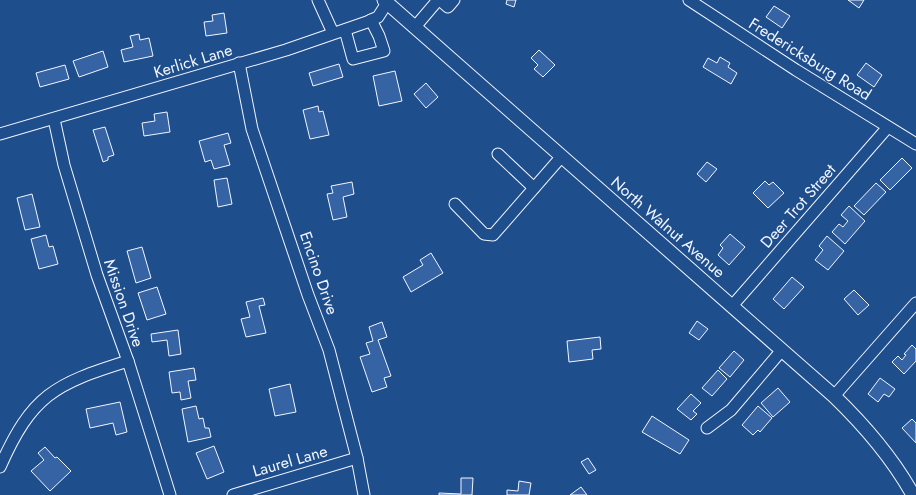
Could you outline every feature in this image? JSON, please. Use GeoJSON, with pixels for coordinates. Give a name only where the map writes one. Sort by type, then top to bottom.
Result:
{"type":"FeatureCollection","features":[{"type":"Feature","properties":{"kind":"main road","name":"North Walnut Avenue"},"geometry":{"type":"LineString","coordinates":[[385,1],[834,396],[861,423],[883,449],[913,495]]}},
{"type":"Feature","properties":{"kind":"street"},"geometry":{"type":"LineString","coordinates":[[318,0],[333,33]]}},
{"type":"Feature","properties":{"kind":"street"},"geometry":{"type":"LineString","coordinates":[[415,27],[439,0],[448,7],[454,0]]}},
{"type":"Feature","properties":{"kind":"street","name":"Fredericksburg Road"},"geometry":{"type":"LineString","coordinates":[[689,0],[916,144]]}},
{"type":"Feature","properties":{"kind":"street","name":"Kerlick Lane"},"geometry":{"type":"LineString","coordinates":[[0,134],[286,50],[345,30],[378,17],[385,1]]}},
{"type":"Feature","properties":{"kind":"street"},"geometry":{"type":"LineString","coordinates":[[345,30],[353,59],[384,51],[371,20]]}},
{"type":"Feature","properties":{"kind":"street","name":"Encino Drive"},"geometry":{"type":"LineString","coordinates":[[238,63],[252,129],[308,295],[329,350],[357,458],[364,495]]}},
{"type":"Feature","properties":{"kind":"street","name":"Mission Drive"},"geometry":{"type":"LineString","coordinates":[[54,119],[70,187],[97,275],[128,361],[170,495]]}},
{"type":"Feature","properties":{"kind":"street","name":"Deer Trot Street"},"geometry":{"type":"LineString","coordinates":[[732,306],[888,127]]}},
{"type":"Feature","properties":{"kind":"street"},"geometry":{"type":"LineString","coordinates":[[498,154],[534,188]]}},
{"type":"Feature","properties":{"kind":"street"},"geometry":{"type":"LineString","coordinates":[[455,204],[484,234],[493,235],[562,156]]}},
{"type":"Feature","properties":{"kind":"street"},"geometry":{"type":"LineString","coordinates":[[834,396],[916,303]]}},
{"type":"Feature","properties":{"kind":"street"},"geometry":{"type":"LineString","coordinates":[[707,428],[731,410],[782,350]]}},
{"type":"Feature","properties":{"kind":"street"},"geometry":{"type":"LineString","coordinates":[[0,467],[12,441],[26,417],[39,403],[57,388],[74,379],[128,361]]}},
{"type":"Feature","properties":{"kind":"street","name":"Laurel Lane"},"geometry":{"type":"LineString","coordinates":[[233,495],[357,458]]}},
{"type":"Feature","properties":{"kind":"building"},"geometry":{"type":"Polygon","coordinates":[[[507,0],[516,0],[514,7],[506,4],[507,0]]]}},
{"type":"Feature","properties":{"kind":"building"},"geometry":{"type":"Polygon","coordinates":[[[848,0],[864,0],[859,8],[848,0]]]}},
{"type":"Feature","properties":{"kind":"building"},"geometry":{"type":"Polygon","coordinates":[[[774,6],[790,16],[782,28],[766,17],[774,6]]]}},
{"type":"Feature","properties":{"kind":"building"},"geometry":{"type":"Polygon","coordinates":[[[224,13],[227,33],[206,36],[204,22],[213,21],[212,15],[224,13]]]}},
{"type":"Feature","properties":{"kind":"building"},"geometry":{"type":"Polygon","coordinates":[[[139,34],[140,40],[149,38],[153,56],[124,62],[121,50],[133,47],[130,36],[139,34]]]}},
{"type":"Feature","properties":{"kind":"building"},"geometry":{"type":"Polygon","coordinates":[[[539,50],[555,65],[543,77],[534,69],[538,65],[531,58],[539,50]]]}},
{"type":"Feature","properties":{"kind":"building"},"geometry":{"type":"Polygon","coordinates":[[[103,51],[108,67],[79,77],[73,61],[103,51]]]}},
{"type":"Feature","properties":{"kind":"building"},"geometry":{"type":"Polygon","coordinates":[[[720,57],[730,63],[728,67],[737,73],[731,84],[703,67],[708,58],[717,63],[720,57]]]}},
{"type":"Feature","properties":{"kind":"building"},"geometry":{"type":"Polygon","coordinates":[[[866,63],[882,75],[874,87],[857,75],[866,63]]]}},
{"type":"Feature","properties":{"kind":"building"},"geometry":{"type":"Polygon","coordinates":[[[339,64],[343,77],[313,86],[309,73],[339,64]]]}},
{"type":"Feature","properties":{"kind":"building"},"geometry":{"type":"Polygon","coordinates":[[[65,65],[69,79],[40,87],[36,73],[65,65]]]}},
{"type":"Feature","properties":{"kind":"building"},"geometry":{"type":"Polygon","coordinates":[[[395,71],[402,101],[379,106],[373,76],[395,71]]]}},
{"type":"Feature","properties":{"kind":"building"},"geometry":{"type":"Polygon","coordinates":[[[426,83],[438,97],[426,108],[414,94],[426,83]]]}},
{"type":"Feature","properties":{"kind":"building"},"geometry":{"type":"Polygon","coordinates":[[[318,106],[319,112],[323,111],[329,135],[310,139],[303,110],[318,106]]]}},
{"type":"Feature","properties":{"kind":"building"},"geometry":{"type":"Polygon","coordinates":[[[167,112],[170,132],[144,136],[142,123],[155,121],[154,114],[167,112]]]}},
{"type":"Feature","properties":{"kind":"building"},"geometry":{"type":"Polygon","coordinates":[[[105,127],[114,155],[108,157],[108,160],[103,162],[93,130],[105,127]]]}},
{"type":"Feature","properties":{"kind":"building"},"geometry":{"type":"Polygon","coordinates":[[[228,133],[231,143],[224,145],[230,165],[214,169],[211,160],[205,162],[199,141],[228,133]]]}},
{"type":"Feature","properties":{"kind":"building"},"geometry":{"type":"Polygon","coordinates":[[[902,158],[912,168],[890,190],[880,180],[902,158]]]}},
{"type":"Feature","properties":{"kind":"building"},"geometry":{"type":"Polygon","coordinates":[[[707,162],[717,169],[706,182],[697,174],[707,162]]]}},
{"type":"Feature","properties":{"kind":"building"},"geometry":{"type":"Polygon","coordinates":[[[227,178],[232,204],[218,207],[214,180],[227,178]]]}},
{"type":"Feature","properties":{"kind":"building"},"geometry":{"type":"Polygon","coordinates":[[[765,181],[769,185],[773,182],[784,193],[768,208],[753,193],[765,181]]]}},
{"type":"Feature","properties":{"kind":"building"},"geometry":{"type":"Polygon","coordinates":[[[352,182],[354,194],[343,197],[347,217],[333,220],[327,194],[333,193],[331,186],[352,182]]]}},
{"type":"Feature","properties":{"kind":"building"},"geometry":{"type":"Polygon","coordinates":[[[876,183],[886,192],[864,215],[854,206],[876,183]]]}},
{"type":"Feature","properties":{"kind":"building"},"geometry":{"type":"Polygon","coordinates":[[[32,194],[40,227],[25,230],[17,198],[32,194]]]}},
{"type":"Feature","properties":{"kind":"building"},"geometry":{"type":"Polygon","coordinates":[[[849,206],[865,221],[845,244],[832,232],[839,224],[843,227],[848,221],[841,215],[849,206]]]}},
{"type":"Feature","properties":{"kind":"building"},"geometry":{"type":"Polygon","coordinates":[[[730,234],[745,247],[729,265],[718,255],[723,248],[720,245],[730,234]]]}},
{"type":"Feature","properties":{"kind":"building"},"geometry":{"type":"Polygon","coordinates":[[[46,235],[49,247],[53,246],[58,264],[39,269],[31,239],[46,235]]]}},
{"type":"Feature","properties":{"kind":"building"},"geometry":{"type":"Polygon","coordinates":[[[827,236],[844,251],[828,270],[815,260],[823,250],[819,246],[827,236]]]}},
{"type":"Feature","properties":{"kind":"building"},"geometry":{"type":"Polygon","coordinates":[[[142,247],[151,278],[136,283],[127,251],[142,247]]]}},
{"type":"Feature","properties":{"kind":"building"},"geometry":{"type":"Polygon","coordinates":[[[431,253],[443,273],[411,292],[403,277],[423,265],[420,260],[431,253]]]}},
{"type":"Feature","properties":{"kind":"building"},"geometry":{"type":"Polygon","coordinates":[[[792,277],[804,287],[784,309],[773,299],[792,277]]]}},
{"type":"Feature","properties":{"kind":"building"},"geometry":{"type":"Polygon","coordinates":[[[157,287],[166,314],[147,320],[138,293],[157,287]]]}},
{"type":"Feature","properties":{"kind":"building"},"geometry":{"type":"Polygon","coordinates":[[[854,290],[869,305],[858,315],[844,299],[854,290]]]}},
{"type":"Feature","properties":{"kind":"building"},"geometry":{"type":"Polygon","coordinates":[[[263,298],[265,305],[259,306],[266,333],[246,337],[241,319],[250,317],[246,302],[263,298]]]}},
{"type":"Feature","properties":{"kind":"building"},"geometry":{"type":"Polygon","coordinates":[[[697,321],[708,329],[699,340],[689,333],[697,321]]]}},
{"type":"Feature","properties":{"kind":"building"},"geometry":{"type":"Polygon","coordinates":[[[382,322],[387,337],[378,340],[391,376],[384,378],[387,387],[372,392],[360,357],[370,354],[366,343],[373,341],[369,327],[382,322]]]}},
{"type":"Feature","properties":{"kind":"building"},"geometry":{"type":"Polygon","coordinates":[[[178,330],[181,354],[169,356],[167,340],[152,342],[151,334],[178,330]]]}},
{"type":"Feature","properties":{"kind":"building"},"geometry":{"type":"Polygon","coordinates":[[[600,337],[601,349],[592,350],[593,359],[569,362],[567,341],[600,337]]]}},
{"type":"Feature","properties":{"kind":"building"},"geometry":{"type":"Polygon","coordinates":[[[912,345],[916,349],[916,361],[904,374],[892,362],[898,356],[902,360],[906,355],[904,354],[912,345]]]}},
{"type":"Feature","properties":{"kind":"building"},"geometry":{"type":"Polygon","coordinates":[[[734,351],[744,360],[730,377],[719,368],[734,351]]]}},
{"type":"Feature","properties":{"kind":"building"},"geometry":{"type":"Polygon","coordinates":[[[194,368],[196,380],[188,381],[191,398],[181,400],[180,392],[172,393],[169,372],[194,368]]]}},
{"type":"Feature","properties":{"kind":"building"},"geometry":{"type":"Polygon","coordinates":[[[718,370],[727,379],[712,396],[702,388],[718,370]]]}},
{"type":"Feature","properties":{"kind":"building"},"geometry":{"type":"Polygon","coordinates":[[[880,378],[895,389],[889,397],[884,394],[878,402],[868,394],[880,378]]]}},
{"type":"Feature","properties":{"kind":"building"},"geometry":{"type":"Polygon","coordinates":[[[290,384],[296,412],[275,416],[269,389],[290,384]]]}},
{"type":"Feature","properties":{"kind":"building"},"geometry":{"type":"Polygon","coordinates":[[[778,388],[790,402],[773,417],[761,403],[778,388]]]}},
{"type":"Feature","properties":{"kind":"building"},"geometry":{"type":"Polygon","coordinates":[[[691,394],[701,403],[693,411],[697,414],[691,420],[677,409],[691,394]]]}},
{"type":"Feature","properties":{"kind":"building"},"geometry":{"type":"Polygon","coordinates":[[[120,402],[127,432],[116,435],[113,423],[90,428],[86,409],[120,402]]]}},
{"type":"Feature","properties":{"kind":"building"},"geometry":{"type":"Polygon","coordinates":[[[196,406],[199,419],[203,418],[205,428],[209,428],[211,437],[188,442],[182,409],[196,406]]]}},
{"type":"Feature","properties":{"kind":"building"},"geometry":{"type":"Polygon","coordinates":[[[758,406],[772,418],[760,432],[758,430],[753,435],[742,425],[758,406]]]}},
{"type":"Feature","properties":{"kind":"building"},"geometry":{"type":"Polygon","coordinates":[[[652,416],[689,440],[680,454],[642,432],[652,416]]]}},
{"type":"Feature","properties":{"kind":"building"},"geometry":{"type":"Polygon","coordinates":[[[912,419],[916,423],[916,443],[902,428],[912,419]]]}},
{"type":"Feature","properties":{"kind":"building"},"geometry":{"type":"Polygon","coordinates":[[[214,446],[224,472],[207,479],[196,453],[214,446]]]}},
{"type":"Feature","properties":{"kind":"building"},"geometry":{"type":"Polygon","coordinates":[[[45,447],[55,458],[57,457],[71,471],[50,491],[31,471],[44,460],[38,453],[45,447]]]}},
{"type":"Feature","properties":{"kind":"building"},"geometry":{"type":"Polygon","coordinates":[[[588,458],[596,470],[589,474],[581,462],[588,458]]]}},
{"type":"Feature","properties":{"kind":"building"},"geometry":{"type":"Polygon","coordinates":[[[461,478],[473,478],[472,495],[439,495],[439,493],[461,494],[461,478]]]}},
{"type":"Feature","properties":{"kind":"building"},"geometry":{"type":"Polygon","coordinates":[[[519,481],[531,483],[529,495],[507,495],[507,490],[518,491],[519,481]]]}},
{"type":"Feature","properties":{"kind":"building"},"geometry":{"type":"Polygon","coordinates":[[[581,487],[587,495],[570,495],[581,487]]]}}]}
